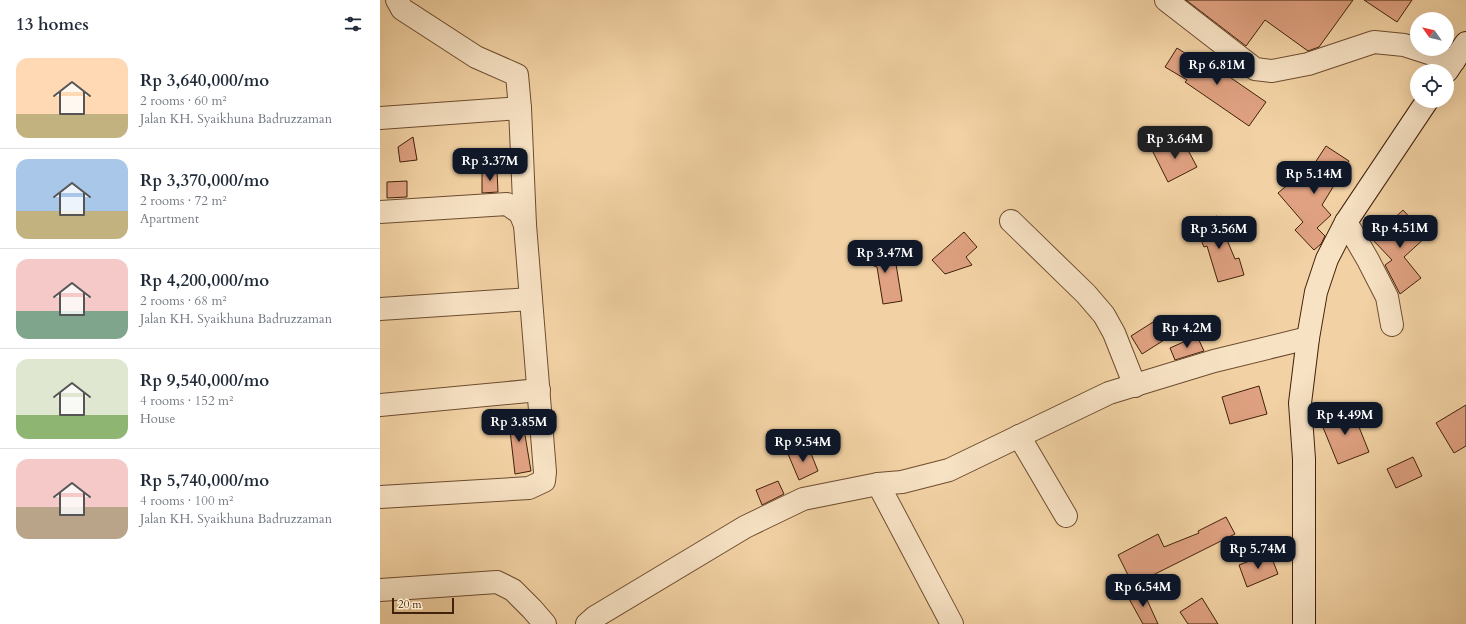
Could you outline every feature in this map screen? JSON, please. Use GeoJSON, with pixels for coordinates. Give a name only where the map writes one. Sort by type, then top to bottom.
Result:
{"type":"FeatureCollection","features":[{"type":"Feature","properties":{"kind":"street"},"geometry":{"type":"LineString","coordinates":[[380,497],[529,488],[544,481],[546,472],[524,225],[520,108],[517,75],[476,57],[402,9],[397,0]]}},
{"type":"Feature","properties":{"kind":"street"},"geometry":{"type":"LineString","coordinates":[[1166,0],[1256,69],[1272,71],[1308,64],[1374,42],[1404,45],[1447,64]]}},
{"type":"Feature","properties":{"kind":"street"},"geometry":{"type":"LineString","coordinates":[[1452,64],[1466,43]]}},
{"type":"Feature","properties":{"kind":"street"},"geometry":{"type":"LineString","coordinates":[[380,118],[520,108]]}},
{"type":"Feature","properties":{"kind":"street"},"geometry":{"type":"LineString","coordinates":[[1304,624],[1304,459],[1300,403],[1308,338],[1316,292],[1327,259],[1346,222],[1422,108]]}},
{"type":"Feature","properties":{"kind":"street"},"geometry":{"type":"LineString","coordinates":[[380,212],[507,204],[520,213],[524,225]]}},
{"type":"Feature","properties":{"kind":"street"},"geometry":{"type":"LineString","coordinates":[[1011,221],[1086,294],[1104,315],[1114,333],[1134,386]]}},
{"type":"Feature","properties":{"kind":"street"},"geometry":{"type":"LineString","coordinates":[[1346,222],[1368,260],[1387,298],[1392,325]]}},
{"type":"Feature","properties":{"kind":"street"},"geometry":{"type":"LineString","coordinates":[[380,309],[531,299]]}},
{"type":"Feature","properties":{"kind":"street"},"geometry":{"type":"LineString","coordinates":[[591,624],[595,617],[745,527],[803,499],[878,484],[902,482],[949,470],[1109,393],[1214,360],[1308,338]]}},
{"type":"Feature","properties":{"kind":"street"},"geometry":{"type":"LineString","coordinates":[[380,405],[539,390]]}},
{"type":"Feature","properties":{"kind":"street"},"geometry":{"type":"LineString","coordinates":[[1019,436],[1066,516]]}},
{"type":"Feature","properties":{"kind":"street"},"geometry":{"type":"LineString","coordinates":[[878,484],[952,624]]}},
{"type":"Feature","properties":{"kind":"street"},"geometry":{"type":"LineString","coordinates":[[380,590],[497,582],[513,590],[545,624]]}},
{"type":"Feature","properties":{"kind":"building"},"geometry":{"type":"Polygon","coordinates":[[[1186,0],[1353,0],[1319,47],[1308,51],[1265,20],[1246,46],[1186,0]]]}},
{"type":"Feature","properties":{"kind":"building"},"geometry":{"type":"Polygon","coordinates":[[[1364,0],[1412,0],[1397,22],[1364,0]]]}},
{"type":"Feature","properties":{"kind":"building"},"geometry":{"type":"Polygon","coordinates":[[[1177,48],[1199,62],[1202,58],[1266,102],[1249,126],[1185,82],[1187,80],[1165,67],[1177,48]]]}},
{"type":"Feature","properties":{"kind":"building"},"geometry":{"type":"Polygon","coordinates":[[[413,137],[417,160],[400,162],[398,147],[413,137]]]}},
{"type":"Feature","properties":{"kind":"building"},"geometry":{"type":"Polygon","coordinates":[[[1181,137],[1197,167],[1168,182],[1153,152],[1181,137]]]}},
{"type":"Feature","properties":{"kind":"building"},"geometry":{"type":"Polygon","coordinates":[[[1326,146],[1349,161],[1322,205],[1331,215],[1317,228],[1325,236],[1321,244],[1314,250],[1295,230],[1303,222],[1278,193],[1298,176],[1303,181],[1326,146]]]}},
{"type":"Feature","properties":{"kind":"building"},"geometry":{"type":"Polygon","coordinates":[[[497,171],[498,192],[482,193],[482,172],[497,171]]]}},
{"type":"Feature","properties":{"kind":"building"},"geometry":{"type":"Polygon","coordinates":[[[407,181],[407,197],[387,198],[387,182],[407,181]]]}},
{"type":"Feature","properties":{"kind":"building"},"geometry":{"type":"Polygon","coordinates":[[[1403,210],[1427,236],[1404,257],[1421,278],[1400,294],[1385,265],[1392,260],[1372,239],[1403,210]]]}},
{"type":"Feature","properties":{"kind":"building"},"geometry":{"type":"Polygon","coordinates":[[[1217,216],[1235,259],[1239,258],[1244,275],[1218,282],[1207,246],[1204,247],[1195,226],[1217,216]]]}},
{"type":"Feature","properties":{"kind":"building"},"geometry":{"type":"Polygon","coordinates":[[[964,232],[977,247],[966,257],[972,265],[945,274],[932,260],[964,232]]]}},
{"type":"Feature","properties":{"kind":"building"},"geometry":{"type":"Polygon","coordinates":[[[883,245],[889,255],[895,258],[902,301],[883,304],[877,267],[857,260],[883,245]]]}},
{"type":"Feature","properties":{"kind":"building"},"geometry":{"type":"Polygon","coordinates":[[[1161,317],[1172,335],[1142,354],[1131,336],[1161,317]]]}},
{"type":"Feature","properties":{"kind":"building"},"geometry":{"type":"Polygon","coordinates":[[[1197,336],[1204,351],[1175,360],[1170,348],[1197,336]]]}},
{"type":"Feature","properties":{"kind":"building"},"geometry":{"type":"Polygon","coordinates":[[[1259,386],[1267,414],[1230,424],[1222,397],[1259,386]]]}},
{"type":"Feature","properties":{"kind":"building"},"geometry":{"type":"Polygon","coordinates":[[[1466,405],[1466,446],[1454,453],[1436,423],[1466,405]]]}},
{"type":"Feature","properties":{"kind":"building"},"geometry":{"type":"Polygon","coordinates":[[[1351,407],[1369,452],[1338,464],[1320,420],[1351,407]]]}},
{"type":"Feature","properties":{"kind":"building"},"geometry":{"type":"Polygon","coordinates":[[[521,411],[531,471],[515,474],[508,413],[521,411]]]}},
{"type":"Feature","properties":{"kind":"building"},"geometry":{"type":"Polygon","coordinates":[[[808,446],[818,471],[799,480],[788,454],[808,446]]]}},
{"type":"Feature","properties":{"kind":"building"},"geometry":{"type":"Polygon","coordinates":[[[1413,457],[1422,476],[1396,488],[1387,469],[1413,457]]]}},
{"type":"Feature","properties":{"kind":"building"},"geometry":{"type":"Polygon","coordinates":[[[778,481],[784,494],[762,505],[756,490],[778,481]]]}},
{"type":"Feature","properties":{"kind":"building"},"geometry":{"type":"Polygon","coordinates":[[[1226,517],[1235,534],[1133,585],[1118,555],[1158,534],[1164,547],[1199,533],[1198,531],[1226,517]]]}},
{"type":"Feature","properties":{"kind":"building"},"geometry":{"type":"Polygon","coordinates":[[[1270,553],[1278,574],[1247,587],[1239,565],[1270,553]]]}},
{"type":"Feature","properties":{"kind":"building"},"geometry":{"type":"Polygon","coordinates":[[[1142,589],[1158,624],[1143,624],[1128,597],[1142,589]]]}},
{"type":"Feature","properties":{"kind":"building"},"geometry":{"type":"Polygon","coordinates":[[[1202,598],[1218,624],[1188,624],[1180,612],[1202,598]]]}}]}
